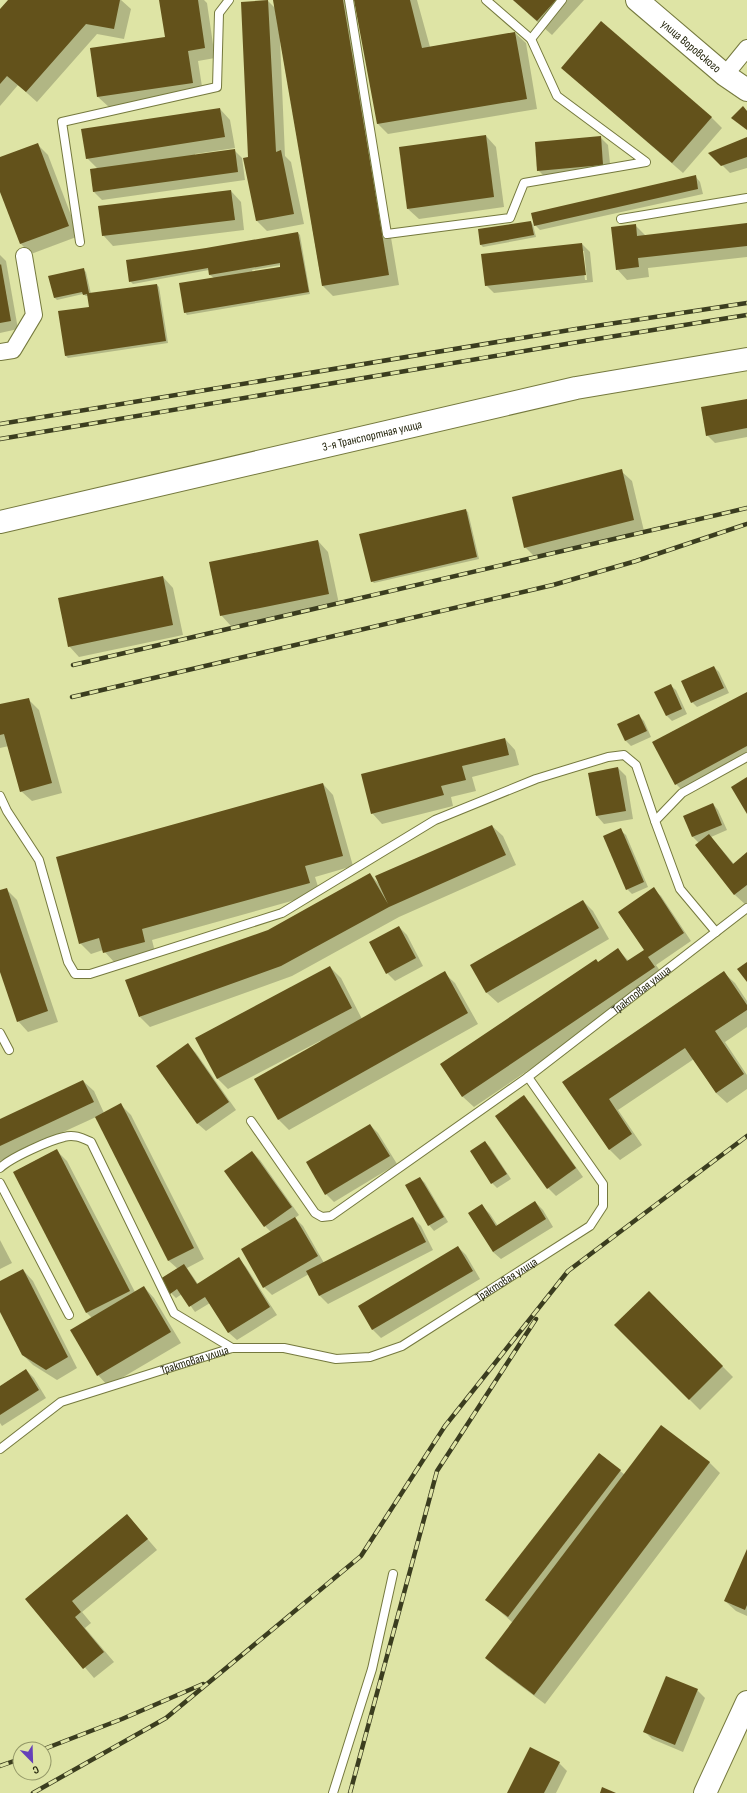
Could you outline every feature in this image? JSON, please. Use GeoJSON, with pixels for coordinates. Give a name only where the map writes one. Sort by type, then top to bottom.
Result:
{"type":"FeatureCollection","features":[{"type":"Feature","properties":{"kind":"street","name":"улица Воровского"},"geometry":{"type":"LineString","coordinates":[[637,0],[725,75],[747,90]]}},
{"type":"Feature","properties":{"kind":"street"},"geometry":{"type":"LineString","coordinates":[[725,75],[747,48]]}},
{"type":"Feature","properties":{"kind":"street"},"geometry":{"type":"LineString","coordinates":[[0,352],[13,350],[34,315],[24,256]]}},
{"type":"Feature","properties":{"kind":"street","name":"3-я Транспортная улица"},"geometry":{"type":"LineString","coordinates":[[0,522],[576,388],[747,359]]}},
{"type":"Feature","properties":{"kind":"street"},"geometry":{"type":"LineString","coordinates":[[705,1793],[747,1702]]}},
{"type":"Feature","properties":{"kind":"lane"},"geometry":{"type":"LineString","coordinates":[[80,242],[62,122],[217,87],[218,13],[229,0]]}},
{"type":"Feature","properties":{"kind":"lane"},"geometry":{"type":"LineString","coordinates":[[349,0],[387,234],[510,218],[524,183],[646,162],[557,96],[531,39],[486,0]]}},
{"type":"Feature","properties":{"kind":"lane"},"geometry":{"type":"LineString","coordinates":[[531,39],[562,0]]}},
{"type":"Feature","properties":{"kind":"lane"},"geometry":{"type":"LineString","coordinates":[[621,219],[747,198]]}},
{"type":"Feature","properties":{"kind":"lane"},"geometry":{"type":"LineString","coordinates":[[0,796],[7,811],[39,860],[68,962],[75,974],[90,974],[282,913],[435,820],[536,779],[608,757],[624,755],[636,765],[680,889],[716,932]]}},
{"type":"Feature","properties":{"kind":"lane"},"geometry":{"type":"LineString","coordinates":[[655,821],[682,793],[747,756]]}},
{"type":"Feature","properties":{"kind":"lane","name":"Трактовая улица"},"geometry":{"type":"LineString","coordinates":[[0,1449],[61,1402],[232,1348],[284,1348],[336,1359],[370,1357],[402,1346],[590,1226],[603,1206],[603,1184],[528,1077],[747,908]]}},
{"type":"Feature","properties":{"kind":"lane"},"geometry":{"type":"LineString","coordinates":[[0,1033],[9,1050]]}},
{"type":"Feature","properties":{"kind":"lane"},"geometry":{"type":"LineString","coordinates":[[251,1121],[315,1213],[322,1217],[331,1216],[528,1077]]}},
{"type":"Feature","properties":{"kind":"lane"},"geometry":{"type":"LineString","coordinates":[[0,1168],[30,1151],[64,1136],[79,1136],[91,1142],[174,1313],[232,1348]]}},
{"type":"Feature","properties":{"kind":"lane"},"geometry":{"type":"LineString","coordinates":[[0,1183],[69,1315]]}},
{"type":"Feature","properties":{"kind":"lane"},"geometry":{"type":"LineString","coordinates":[[333,1793],[372,1669],[394,1574]]}},
{"type":"Feature","properties":{"kind":"building"},"geometry":{"type":"Polygon","coordinates":[[[8,0],[120,0],[114,29],[86,24],[26,92],[7,76],[0,84],[0,9],[8,0]]]}},
{"type":"Feature","properties":{"kind":"building"},"geometry":{"type":"Polygon","coordinates":[[[159,0],[198,0],[205,48],[188,51],[193,83],[97,97],[90,48],[165,37],[159,0]]]}},
{"type":"Feature","properties":{"kind":"building"},"geometry":{"type":"Polygon","coordinates":[[[268,0],[276,152],[281,150],[294,214],[256,221],[243,158],[248,157],[241,2],[268,0]]]}},
{"type":"Feature","properties":{"kind":"building"},"geometry":{"type":"Polygon","coordinates":[[[273,0],[343,0],[389,275],[322,286],[273,0]]]}},
{"type":"Feature","properties":{"kind":"building"},"geometry":{"type":"Polygon","coordinates":[[[354,0],[410,0],[422,48],[515,32],[527,99],[377,124],[354,0]]]}},
{"type":"Feature","properties":{"kind":"building"},"geometry":{"type":"Polygon","coordinates":[[[513,0],[556,0],[537,21],[513,0]]]}},
{"type":"Feature","properties":{"kind":"building"},"geometry":{"type":"Polygon","coordinates":[[[601,21],[712,117],[672,163],[561,68],[601,21]]]}},
{"type":"Feature","properties":{"kind":"building"},"geometry":{"type":"Polygon","coordinates":[[[743,106],[747,111],[747,130],[731,118],[743,106]]]}},
{"type":"Feature","properties":{"kind":"building"},"geometry":{"type":"Polygon","coordinates":[[[220,108],[225,137],[86,159],[81,129],[220,108]]]}},
{"type":"Feature","properties":{"kind":"building"},"geometry":{"type":"Polygon","coordinates":[[[486,135],[494,197],[407,209],[399,147],[486,135]]]}},
{"type":"Feature","properties":{"kind":"building"},"geometry":{"type":"Polygon","coordinates":[[[601,136],[603,165],[537,171],[535,142],[601,136]]]}},
{"type":"Feature","properties":{"kind":"building"},"geometry":{"type":"Polygon","coordinates":[[[747,137],[747,157],[721,166],[708,153],[747,137]]]}},
{"type":"Feature","properties":{"kind":"building"},"geometry":{"type":"Polygon","coordinates":[[[38,143],[69,226],[20,244],[0,192],[0,157],[38,143]]]}},
{"type":"Feature","properties":{"kind":"building"},"geometry":{"type":"Polygon","coordinates":[[[235,149],[238,172],[93,192],[90,169],[235,149]]]}},
{"type":"Feature","properties":{"kind":"building"},"geometry":{"type":"Polygon","coordinates":[[[696,175],[698,189],[534,226],[531,213],[696,175]]]}},
{"type":"Feature","properties":{"kind":"building"},"geometry":{"type":"Polygon","coordinates":[[[231,190],[235,220],[102,236],[98,206],[231,190]]]}},
{"type":"Feature","properties":{"kind":"building"},"geometry":{"type":"Polygon","coordinates":[[[531,221],[534,235],[480,245],[478,229],[531,221]]]}},
{"type":"Feature","properties":{"kind":"building"},"geometry":{"type":"Polygon","coordinates":[[[747,223],[747,246],[638,258],[639,267],[616,270],[611,227],[636,224],[637,236],[747,223]]]}},
{"type":"Feature","properties":{"kind":"building"},"geometry":{"type":"Polygon","coordinates":[[[298,232],[309,292],[184,313],[179,283],[280,267],[280,263],[209,275],[208,268],[129,282],[126,260],[298,232]]]}},
{"type":"Feature","properties":{"kind":"building"},"geometry":{"type":"Polygon","coordinates":[[[582,243],[586,275],[485,286],[481,254],[582,243]]]}},
{"type":"Feature","properties":{"kind":"building"},"geometry":{"type":"Polygon","coordinates":[[[1,264],[11,321],[0,323],[0,265],[1,264]]]}},
{"type":"Feature","properties":{"kind":"building"},"geometry":{"type":"Polygon","coordinates":[[[84,268],[89,293],[157,284],[166,341],[65,356],[58,311],[89,307],[87,294],[83,295],[82,292],[54,298],[48,276],[84,268]]]}},
{"type":"Feature","properties":{"kind":"building"},"geometry":{"type":"Polygon","coordinates":[[[747,399],[747,428],[706,436],[701,407],[747,399]]]}},
{"type":"Feature","properties":{"kind":"building"},"geometry":{"type":"Polygon","coordinates":[[[622,469],[634,520],[524,548],[512,497],[622,469]]]}},
{"type":"Feature","properties":{"kind":"building"},"geometry":{"type":"Polygon","coordinates":[[[466,509],[477,557],[371,582],[359,534],[466,509]]]}},
{"type":"Feature","properties":{"kind":"building"},"geometry":{"type":"Polygon","coordinates":[[[318,540],[329,594],[220,616],[209,562],[318,540]]]}},
{"type":"Feature","properties":{"kind":"building"},"geometry":{"type":"Polygon","coordinates":[[[163,576],[173,625],[68,647],[58,598],[163,576]]]}},
{"type":"Feature","properties":{"kind":"building"},"geometry":{"type":"Polygon","coordinates":[[[714,666],[724,688],[691,703],[681,681],[714,666]]]}},
{"type":"Feature","properties":{"kind":"building"},"geometry":{"type":"Polygon","coordinates":[[[671,684],[682,709],[666,716],[654,692],[671,684]]]}},
{"type":"Feature","properties":{"kind":"building"},"geometry":{"type":"Polygon","coordinates":[[[747,692],[747,746],[675,785],[652,742],[747,692]]]}},
{"type":"Feature","properties":{"kind":"building"},"geometry":{"type":"Polygon","coordinates":[[[29,698],[52,783],[20,792],[4,734],[0,735],[0,704],[29,698]]]}},
{"type":"Feature","properties":{"kind":"building"},"geometry":{"type":"Polygon","coordinates":[[[639,714],[647,731],[625,741],[617,724],[639,714]]]}},
{"type":"Feature","properties":{"kind":"building"},"geometry":{"type":"Polygon","coordinates":[[[505,738],[509,755],[462,766],[466,780],[441,786],[444,795],[371,814],[361,774],[505,738]]]}},
{"type":"Feature","properties":{"kind":"building"},"geometry":{"type":"Polygon","coordinates":[[[618,767],[626,811],[596,816],[588,773],[618,767]]]}},
{"type":"Feature","properties":{"kind":"building"},"geometry":{"type":"Polygon","coordinates":[[[747,777],[747,814],[731,787],[747,777]]]}},
{"type":"Feature","properties":{"kind":"building"},"geometry":{"type":"Polygon","coordinates":[[[323,783],[343,856],[305,866],[310,883],[142,929],[145,942],[103,953],[99,938],[79,944],[56,857],[323,783]]]}},
{"type":"Feature","properties":{"kind":"building"},"geometry":{"type":"Polygon","coordinates":[[[713,803],[722,825],[692,837],[683,816],[713,803]]]}},
{"type":"Feature","properties":{"kind":"building"},"geometry":{"type":"Polygon","coordinates":[[[492,825],[506,855],[389,907],[281,966],[139,1017],[125,980],[268,930],[370,873],[388,904],[375,876],[492,825]]]}},
{"type":"Feature","properties":{"kind":"building"},"geometry":{"type":"Polygon","coordinates":[[[621,828],[644,882],[626,890],[603,836],[621,828]]]}},
{"type":"Feature","properties":{"kind":"building"},"geometry":{"type":"Polygon","coordinates":[[[709,834],[733,864],[747,852],[747,885],[734,895],[695,845],[709,834]]]}},
{"type":"Feature","properties":{"kind":"building"},"geometry":{"type":"Polygon","coordinates":[[[654,887],[684,933],[648,957],[655,967],[462,1097],[440,1064],[596,959],[598,962],[618,948],[627,961],[644,950],[618,912],[654,887]]]}},
{"type":"Feature","properties":{"kind":"building"},"geometry":{"type":"Polygon","coordinates":[[[7,888],[48,1011],[17,1022],[0,972],[0,890],[7,888]]]}},
{"type":"Feature","properties":{"kind":"building"},"geometry":{"type":"Polygon","coordinates":[[[583,900],[599,928],[486,993],[470,965],[583,900]]]}},
{"type":"Feature","properties":{"kind":"building"},"geometry":{"type":"Polygon","coordinates":[[[399,926],[416,958],[386,974],[369,942],[399,926]]]}},
{"type":"Feature","properties":{"kind":"building"},"geometry":{"type":"Polygon","coordinates":[[[747,962],[747,982],[737,969],[747,962]]]}},
{"type":"Feature","properties":{"kind":"building"},"geometry":{"type":"Polygon","coordinates":[[[330,966],[352,1008],[217,1079],[195,1038],[330,966]]]}},
{"type":"Feature","properties":{"kind":"building"},"geometry":{"type":"Polygon","coordinates":[[[445,971],[468,1013],[278,1120],[254,1079],[445,971]]]}},
{"type":"Feature","properties":{"kind":"building"},"geometry":{"type":"Polygon","coordinates":[[[724,971],[747,1005],[747,1010],[715,1031],[744,1074],[716,1093],[685,1048],[609,1099],[632,1134],[609,1150],[562,1082],[724,971]]]}},
{"type":"Feature","properties":{"kind":"building"},"geometry":{"type":"Polygon","coordinates":[[[188,1043],[229,1102],[197,1124],[156,1066],[188,1043]]]}},
{"type":"Feature","properties":{"kind":"building"},"geometry":{"type":"Polygon","coordinates":[[[83,1080],[94,1102],[0,1146],[0,1119],[83,1080]]]}},
{"type":"Feature","properties":{"kind":"building"},"geometry":{"type":"Polygon","coordinates":[[[524,1095],[576,1168],[547,1189],[495,1116],[524,1095]]]}},
{"type":"Feature","properties":{"kind":"building"},"geometry":{"type":"Polygon","coordinates":[[[121,1103],[194,1248],[168,1261],[95,1117],[121,1103]]]}},
{"type":"Feature","properties":{"kind":"building"},"geometry":{"type":"Polygon","coordinates":[[[370,1124],[390,1156],[325,1195],[306,1162],[370,1124]]]}},
{"type":"Feature","properties":{"kind":"building"},"geometry":{"type":"Polygon","coordinates":[[[485,1141],[507,1174],[491,1184],[470,1151],[485,1141]]]}},
{"type":"Feature","properties":{"kind":"building"},"geometry":{"type":"Polygon","coordinates":[[[57,1149],[130,1291],[86,1313],[13,1172],[57,1149]]]}},
{"type":"Feature","properties":{"kind":"building"},"geometry":{"type":"Polygon","coordinates":[[[252,1151],[292,1207],[264,1227],[224,1171],[252,1151]]]}},
{"type":"Feature","properties":{"kind":"building"},"geometry":{"type":"Polygon","coordinates":[[[420,1177],[444,1217],[428,1226],[405,1185],[420,1177]]]}},
{"type":"Feature","properties":{"kind":"building"},"geometry":{"type":"Polygon","coordinates":[[[535,1201],[546,1219],[493,1252],[468,1213],[482,1204],[496,1226],[535,1201]]]}},
{"type":"Feature","properties":{"kind":"building"},"geometry":{"type":"Polygon","coordinates":[[[295,1217],[318,1256],[263,1288],[241,1249],[295,1217]]]}},
{"type":"Feature","properties":{"kind":"building"},"geometry":{"type":"Polygon","coordinates":[[[413,1217],[426,1242],[319,1296],[306,1271],[413,1217]]]}},
{"type":"Feature","properties":{"kind":"building"},"geometry":{"type":"Polygon","coordinates":[[[458,1246],[473,1271],[372,1330],[358,1306],[458,1246]]]}},
{"type":"Feature","properties":{"kind":"building"},"geometry":{"type":"Polygon","coordinates":[[[239,1257],[270,1307],[228,1333],[205,1297],[189,1307],[177,1289],[170,1294],[160,1279],[184,1264],[197,1284],[239,1257]]]}},
{"type":"Feature","properties":{"kind":"building"},"geometry":{"type":"Polygon","coordinates":[[[23,1269],[68,1357],[46,1370],[22,1355],[0,1312],[0,1281],[23,1269]]]}},
{"type":"Feature","properties":{"kind":"building"},"geometry":{"type":"Polygon","coordinates":[[[144,1286],[171,1332],[97,1376],[70,1330],[144,1286]]]}},
{"type":"Feature","properties":{"kind":"building"},"geometry":{"type":"Polygon","coordinates":[[[649,1291],[723,1366],[689,1400],[614,1325],[649,1291]]]}},
{"type":"Feature","properties":{"kind":"building"},"geometry":{"type":"Polygon","coordinates":[[[26,1369],[39,1390],[0,1415],[0,1386],[26,1369]]]}},
{"type":"Feature","properties":{"kind":"building"},"geometry":{"type":"Polygon","coordinates":[[[661,1425],[710,1462],[534,1695],[485,1658],[661,1425]]]}},
{"type":"Feature","properties":{"kind":"building"},"geometry":{"type":"Polygon","coordinates":[[[599,1453],[621,1470],[508,1617],[485,1600],[599,1453]]]}},
{"type":"Feature","properties":{"kind":"building"},"geometry":{"type":"Polygon","coordinates":[[[127,1514],[148,1539],[72,1601],[81,1612],[75,1617],[104,1652],[83,1669],[25,1599],[127,1514]]]}},
{"type":"Feature","properties":{"kind":"building"},"geometry":{"type":"Polygon","coordinates":[[[747,1549],[747,1605],[745,1610],[724,1601],[747,1549]]]}},
{"type":"Feature","properties":{"kind":"building"},"geometry":{"type":"Polygon","coordinates":[[[666,1676],[698,1689],[675,1745],[643,1732],[666,1676]]]}},
{"type":"Feature","properties":{"kind":"building"},"geometry":{"type":"Polygon","coordinates":[[[530,1747],[560,1762],[544,1793],[507,1793],[530,1747]]]}},
{"type":"Feature","properties":{"kind":"building"},"geometry":{"type":"Polygon","coordinates":[[[602,1787],[616,1793],[600,1793],[602,1787]]]}},
{"type":"Feature","properties":{"kind":"railway"},"geometry":{"type":"LineString","coordinates":[[0,424],[576,329],[747,303]]}},
{"type":"Feature","properties":{"kind":"railway"},"geometry":{"type":"LineString","coordinates":[[0,439],[747,315]]}},
{"type":"Feature","properties":{"kind":"railway"},"geometry":{"type":"LineString","coordinates":[[73,665],[747,508]]}},
{"type":"Feature","properties":{"kind":"railway"},"geometry":{"type":"LineString","coordinates":[[72,697],[553,585],[636,561],[747,524]]}},
{"type":"Feature","properties":{"kind":"railway"},"geometry":{"type":"LineString","coordinates":[[33,1793],[166,1718],[361,1556],[445,1426],[568,1271],[747,1136]]}},
{"type":"Feature","properties":{"kind":"railway"},"geometry":{"type":"LineString","coordinates":[[350,1793],[437,1471],[536,1319]]}},
{"type":"Feature","properties":{"kind":"railway"},"geometry":{"type":"LineString","coordinates":[[52,1746],[122,1719],[203,1684]]}},
{"type":"Feature","properties":{"kind":"railway"},"geometry":{"type":"LineString","coordinates":[[0,1766],[12,1762]]}}]}
